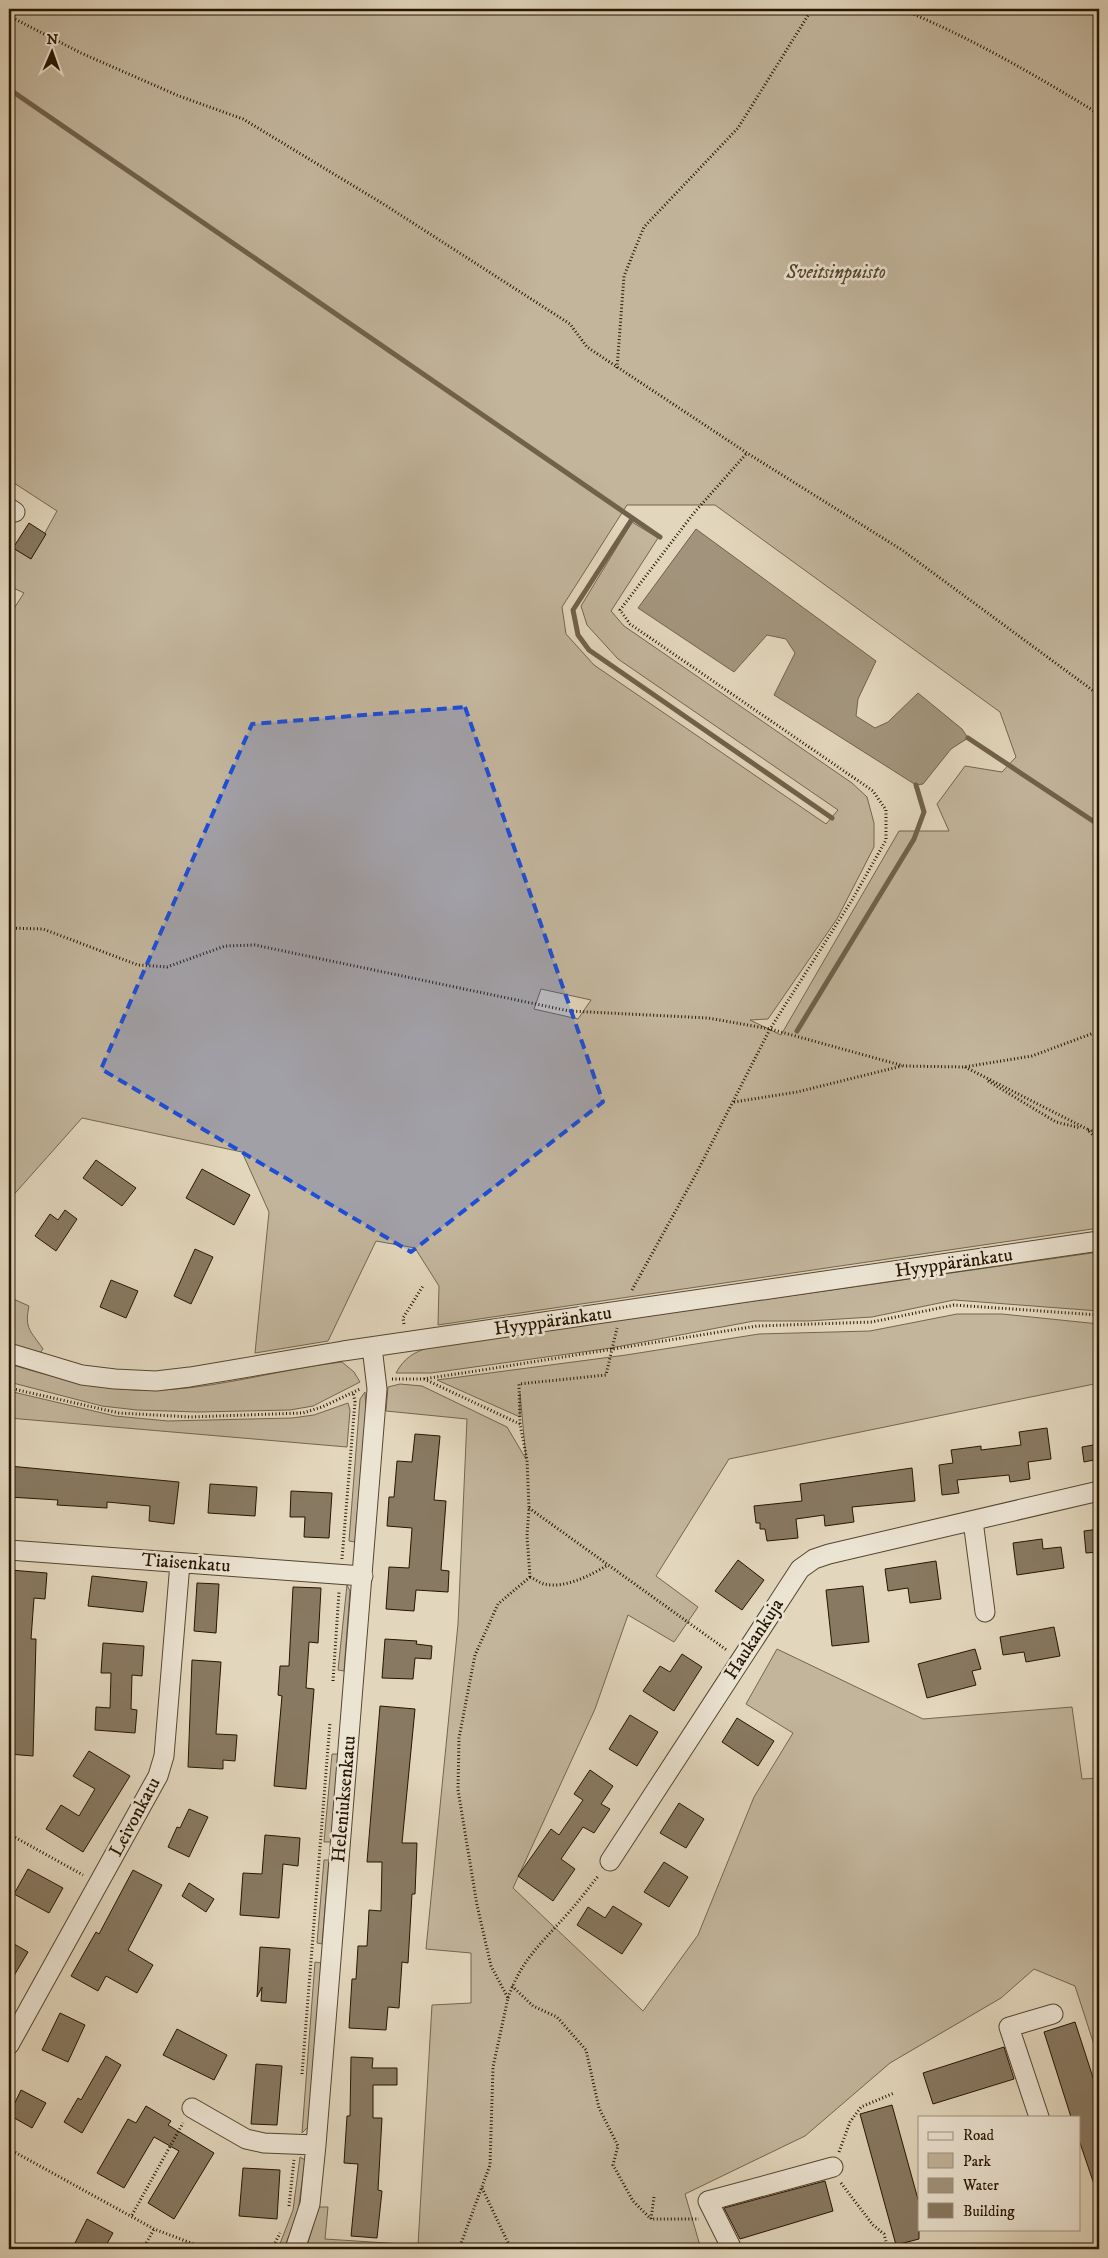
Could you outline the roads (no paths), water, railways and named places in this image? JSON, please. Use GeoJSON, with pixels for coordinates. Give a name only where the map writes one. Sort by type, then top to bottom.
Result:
{"type":"FeatureCollection","features":[{"type":"Feature","properties":{"kind":"street","name":"Hyyppäränkatu"},"geometry":{"type":"LineString","coordinates":[[9,1353],[82,1374],[115,1379],[156,1381],[221,1373],[405,1342],[1099,1241]]}},
{"type":"Feature","properties":{"kind":"street","name":"Heleniuksenkatu"},"geometry":{"type":"LineString","coordinates":[[295,2249],[310,2204],[316,2145],[363,1576],[377,1382],[372,1347]]}},
{"type":"Feature","properties":{"kind":"street","name":"Haukankuja"},"geometry":{"type":"LineString","coordinates":[[610,1860],[800,1569],[814,1559],[1099,1491]]}},
{"type":"Feature","properties":{"kind":"street"},"geometry":{"type":"LineString","coordinates":[[972,1521],[985,1612]]}},
{"type":"Feature","properties":{"kind":"street","name":"Tiaisenkatu"},"geometry":{"type":"LineString","coordinates":[[9,1550],[363,1576]]}},
{"type":"Feature","properties":{"kind":"street","name":"Leivonkatu"},"geometry":{"type":"LineString","coordinates":[[9,2045],[158,1776],[164,1756],[180,1563]]}},
{"type":"Feature","properties":{"kind":"street"},"geometry":{"type":"LineString","coordinates":[[1039,2116],[1009,2027],[1053,2014]]}},
{"type":"Feature","properties":{"kind":"street"},"geometry":{"type":"LineString","coordinates":[[192,2108],[246,2139],[316,2145]]}},
{"type":"Feature","properties":{"kind":"street"},"geometry":{"type":"LineString","coordinates":[[732,2249],[708,2200],[833,2167]]}},
{"type":"Feature","properties":{"kind":"water"},"geometry":{"type":"Polygon","coordinates":[[[696,529],[876,661],[858,699],[856,716],[875,728],[888,722],[918,693],[962,729],[968,738],[951,749],[923,784],[916,785],[774,695],[795,653],[786,639],[767,635],[734,672],[638,608],[696,529]]]}},
{"type":"Feature","properties":{"kind":"waterway"},"geometry":{"type":"LineString","coordinates":[[9,89],[660,537]]}},
{"type":"Feature","properties":{"kind":"waterway"},"geometry":{"type":"LineString","coordinates":[[632,519],[573,610],[578,635],[589,650],[832,818]]}},
{"type":"Feature","properties":{"kind":"waterway"},"geometry":{"type":"LineString","coordinates":[[968,738],[1099,825]]}},
{"type":"Feature","properties":{"kind":"waterway"},"geometry":{"type":"LineString","coordinates":[[797,1031],[914,839],[924,812],[916,785]]}},
{"type":"Feature","properties":{"kind":"park label","name":"Sveitsinpuisto"},"geometry":{"type":"Point","coordinates":[836,272]}}]}
